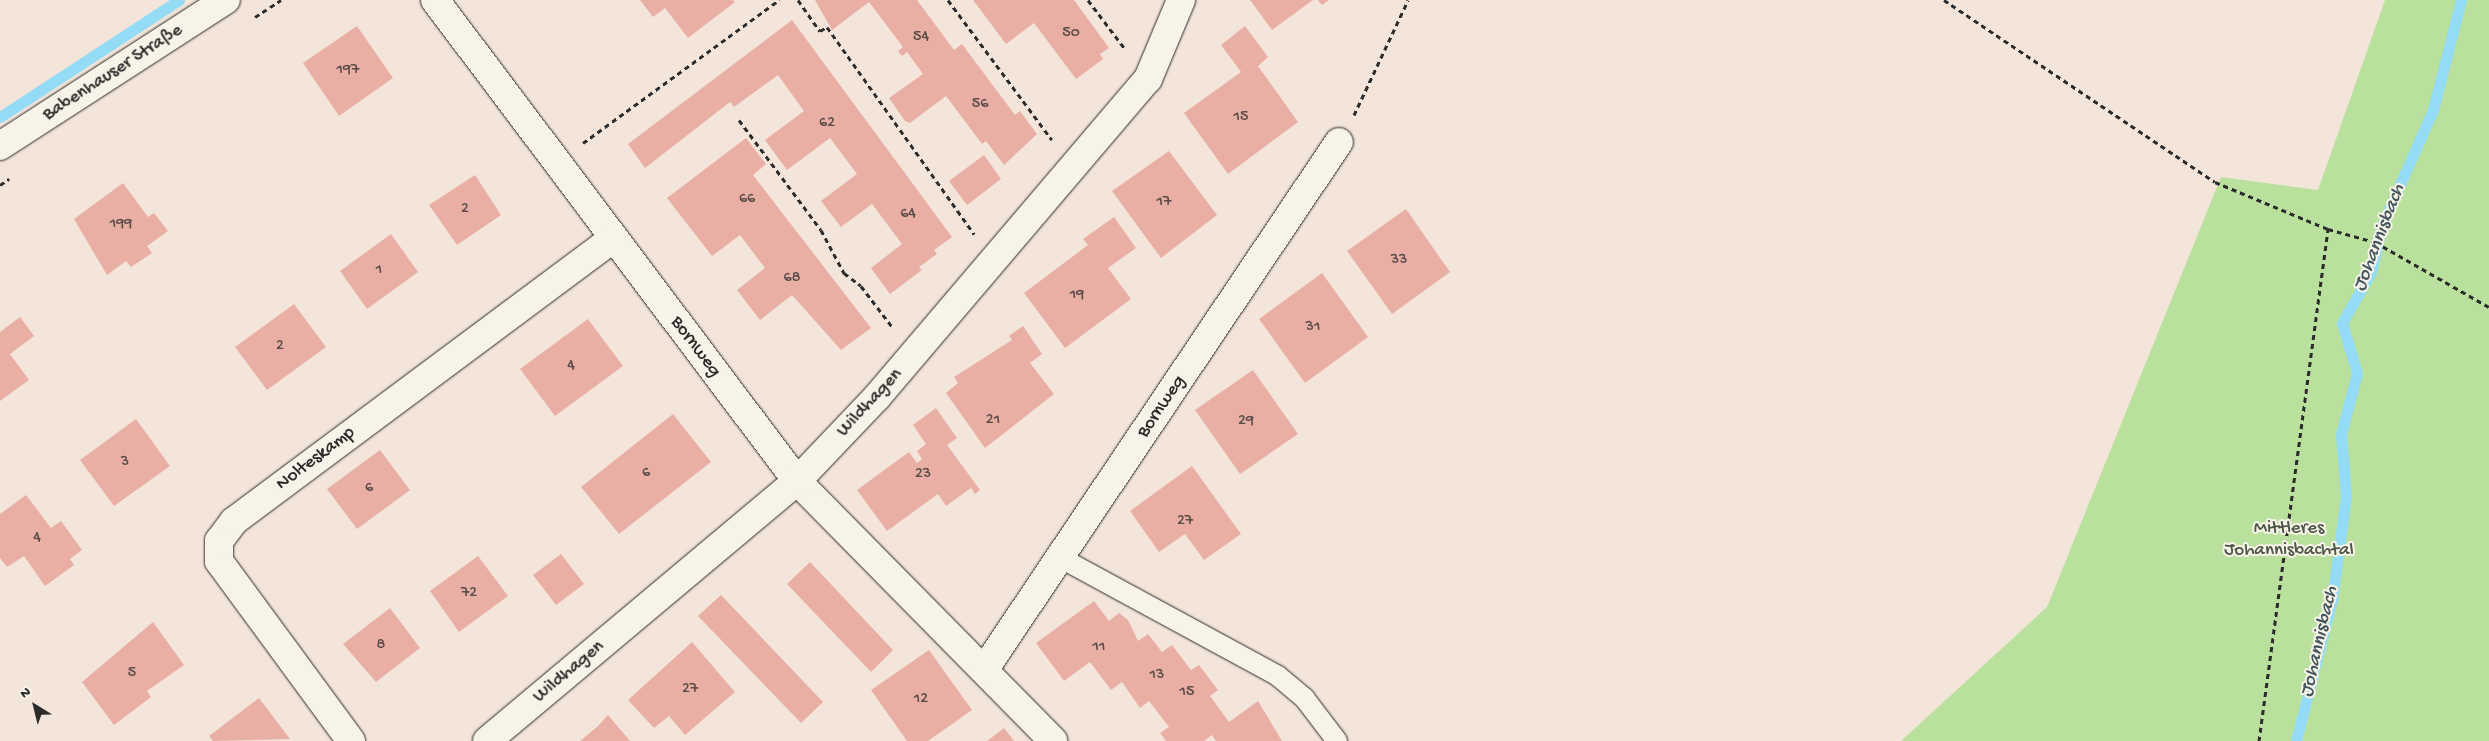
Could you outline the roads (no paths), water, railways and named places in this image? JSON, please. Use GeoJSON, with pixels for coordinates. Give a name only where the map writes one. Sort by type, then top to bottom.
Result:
{"type":"FeatureCollection","features":[{"type":"Feature","properties":{"kind":"street","name":"Babenhauser Straße"},"geometry":{"type":"LineString","coordinates":[[0,146],[226,0]]}},
{"type":"Feature","properties":{"kind":"street","name":"Bornweg"},"geometry":{"type":"LineString","coordinates":[[435,0],[797,481],[1053,741]]}},
{"type":"Feature","properties":{"kind":"street","name":"Wildhagen"},"geometry":{"type":"LineString","coordinates":[[487,741],[797,481],[913,356],[1148,79],[1181,0]]}},
{"type":"Feature","properties":{"kind":"street","name":"Bornweg"},"geometry":{"type":"LineString","coordinates":[[984,670],[1339,142]]}},
{"type":"Feature","properties":{"kind":"street","name":"Nolteskamp"},"geometry":{"type":"LineString","coordinates":[[351,741],[219,560],[219,541],[234,520],[613,238]]}},
{"type":"Feature","properties":{"kind":"lane"},"geometry":{"type":"LineString","coordinates":[[1059,557],[1278,676],[1305,699],[1337,741]]}},
{"type":"Feature","properties":{"kind":"waterway"},"geometry":{"type":"LineString","coordinates":[[0,117],[179,0]]}},
{"type":"Feature","properties":{"kind":"waterway","name":"Johannisbach"},"geometry":{"type":"LineString","coordinates":[[2296,741],[2332,600],[2346,497],[2341,434],[2357,373],[2342,323],[2371,272],[2382,225],[2433,110],[2461,0]]}},
{"type":"Feature","properties":{"kind":"park label","name":"Mittleres Johannisbachtal"},"geometry":{"type":"Point","coordinates":[2289,540]}}]}
